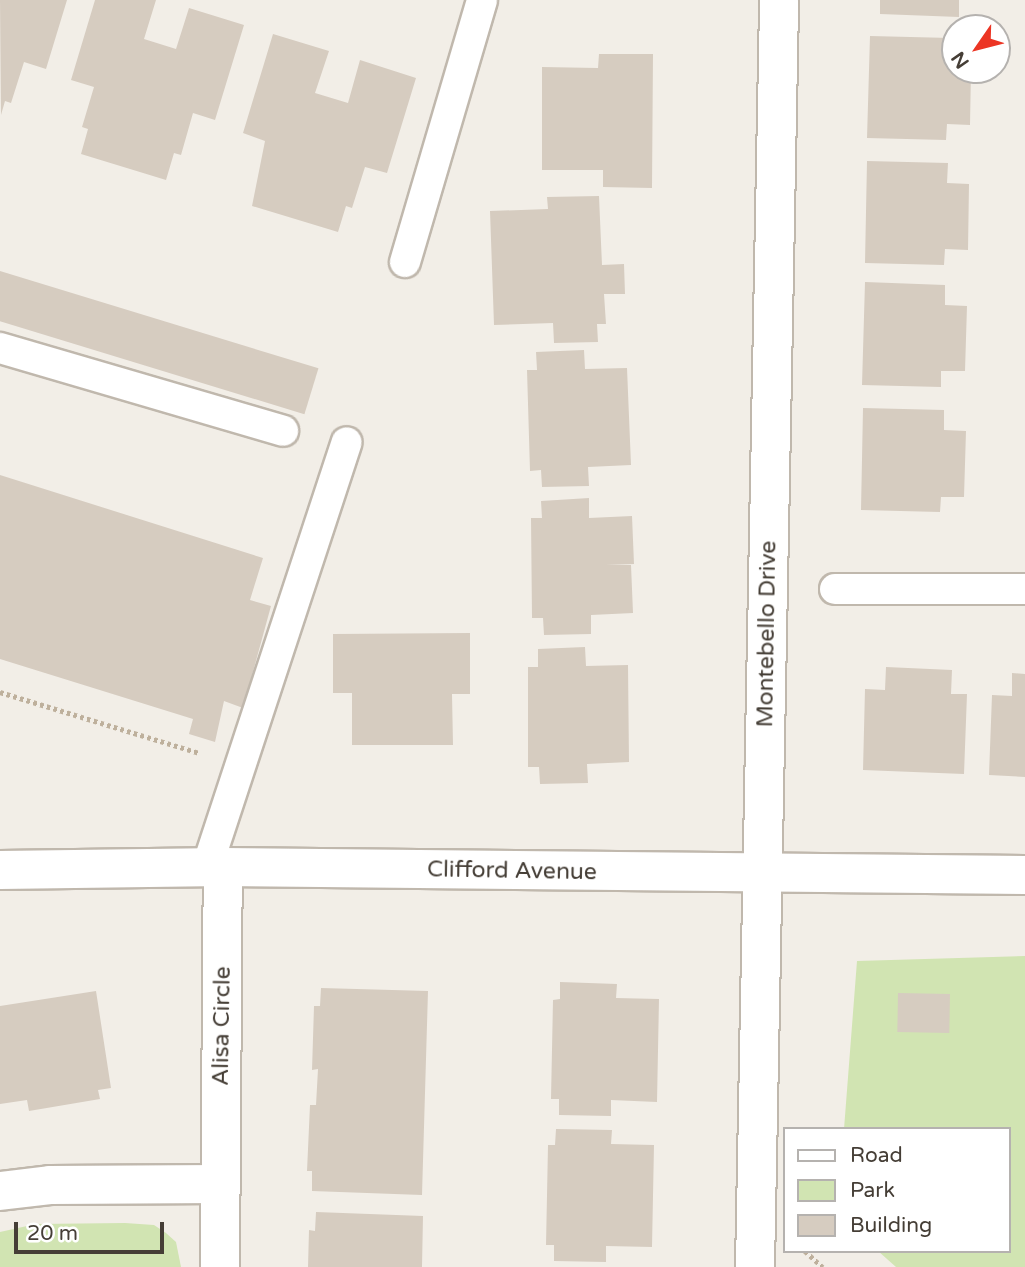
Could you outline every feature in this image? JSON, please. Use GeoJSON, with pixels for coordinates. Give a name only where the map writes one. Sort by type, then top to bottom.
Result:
{"type":"FeatureCollection","features":[{"type":"Feature","properties":{"kind":"street","name":"Montebello Drive"},"geometry":{"type":"LineString","coordinates":[[755,1267],[779,0]]}},
{"type":"Feature","properties":{"kind":"street","name":"Clifford Avenue"},"geometry":{"type":"LineString","coordinates":[[0,870],[215,867],[1025,875]]}},
{"type":"Feature","properties":{"kind":"street","name":"Alisa Circle"},"geometry":{"type":"LineString","coordinates":[[215,867],[220,1267]]}},
{"type":"Feature","properties":{"kind":"street"},"geometry":{"type":"LineString","coordinates":[[0,1191],[50,1185],[220,1184]]}},
{"type":"Feature","properties":{"kind":"lane"},"geometry":{"type":"LineString","coordinates":[[405,262],[482,0]]}},
{"type":"Feature","properties":{"kind":"lane"},"geometry":{"type":"LineString","coordinates":[[0,348],[283,431]]}},
{"type":"Feature","properties":{"kind":"lane"},"geometry":{"type":"LineString","coordinates":[[215,867],[240,765],[347,442]]}},
{"type":"Feature","properties":{"kind":"lane"},"geometry":{"type":"LineString","coordinates":[[835,589],[1025,589]]}},
{"type":"Feature","properties":{"kind":"path"},"geometry":{"type":"LineString","coordinates":[[0,692],[240,765]]}},
{"type":"Feature","properties":{"kind":"path"},"geometry":{"type":"LineString","coordinates":[[807,1253],[823,1267]]}},
{"type":"Feature","properties":{"kind":"green space"},"geometry":{"type":"Polygon","coordinates":[[[1025,956],[1025,1267],[896,1267],[880,1253],[1011,1253],[1011,1127],[844,1127],[857,961],[1025,956]]]}},
{"type":"Feature","properties":{"kind":"green space"},"geometry":{"type":"Polygon","coordinates":[[[36,1224],[154,1225],[166,1233],[176,1242],[181,1267],[0,1267],[0,1232],[36,1224]]]}},
{"type":"Feature","properties":{"kind":"building"},"geometry":{"type":"Polygon","coordinates":[[[0,0],[67,0],[46,69],[24,62],[11,103],[5,101],[1,115],[0,0]]]}},
{"type":"Feature","properties":{"kind":"building"},"geometry":{"type":"Polygon","coordinates":[[[95,0],[156,0],[144,39],[176,49],[189,8],[244,25],[215,120],[193,113],[181,155],[174,153],[166,180],[81,154],[88,129],[82,127],[94,87],[71,80],[95,0]]]}},
{"type":"Feature","properties":{"kind":"building"},"geometry":{"type":"Polygon","coordinates":[[[880,0],[959,0],[959,14],[941,14],[941,16],[880,14],[880,0]]]}},
{"type":"Feature","properties":{"kind":"building"},"geometry":{"type":"Polygon","coordinates":[[[273,34],[329,51],[315,93],[348,103],[360,60],[416,78],[387,173],[365,167],[352,208],[346,206],[338,232],[252,206],[265,141],[243,133],[273,34]]]}},
{"type":"Feature","properties":{"kind":"building"},"geometry":{"type":"Polygon","coordinates":[[[870,36],[941,38],[941,84],[971,84],[970,125],[947,124],[946,140],[867,138],[870,36]]]}},
{"type":"Feature","properties":{"kind":"building"},"geometry":{"type":"Polygon","coordinates":[[[599,54],[653,54],[652,188],[603,187],[603,170],[542,170],[542,67],[598,68],[599,54]]]}},
{"type":"Feature","properties":{"kind":"building"},"geometry":{"type":"Polygon","coordinates":[[[867,161],[948,163],[947,183],[969,184],[968,250],[945,249],[944,265],[865,263],[867,161]]]}},
{"type":"Feature","properties":{"kind":"building"},"geometry":{"type":"Polygon","coordinates":[[[599,196],[602,265],[624,264],[625,294],[604,294],[606,324],[597,324],[598,342],[554,343],[553,323],[494,325],[490,211],[548,209],[547,197],[599,196]]]}},
{"type":"Feature","properties":{"kind":"building"},"geometry":{"type":"Polygon","coordinates":[[[0,271],[318,368],[304,414],[0,321],[0,271]]]}},
{"type":"Feature","properties":{"kind":"building"},"geometry":{"type":"Polygon","coordinates":[[[865,282],[945,285],[945,305],[967,306],[965,371],[941,371],[941,387],[862,385],[865,282]]]}},
{"type":"Feature","properties":{"kind":"building"},"geometry":{"type":"Polygon","coordinates":[[[584,350],[585,369],[627,368],[631,465],[588,467],[589,486],[542,487],[541,470],[530,471],[527,370],[537,370],[536,352],[584,350]]]}},
{"type":"Feature","properties":{"kind":"building"},"geometry":{"type":"Polygon","coordinates":[[[863,408],[944,410],[944,430],[966,431],[964,497],[941,497],[940,512],[861,510],[863,408]]]}},
{"type":"Feature","properties":{"kind":"building"},"geometry":{"type":"Polygon","coordinates":[[[0,475],[263,558],[250,600],[271,606],[243,708],[224,701],[215,742],[189,734],[193,719],[0,659],[0,475]]]}},
{"type":"Feature","properties":{"kind":"building"},"geometry":{"type":"Polygon","coordinates":[[[589,498],[589,518],[632,516],[634,564],[606,565],[631,565],[633,613],[591,615],[591,634],[544,635],[543,618],[532,618],[531,518],[542,518],[541,501],[589,498]]]}},
{"type":"Feature","properties":{"kind":"building"},"geometry":{"type":"Polygon","coordinates":[[[470,633],[470,694],[452,694],[453,745],[352,745],[352,693],[333,693],[333,634],[470,633]]]}},
{"type":"Feature","properties":{"kind":"building"},"geometry":{"type":"Polygon","coordinates":[[[585,647],[586,666],[628,665],[629,762],[587,764],[588,783],[540,784],[539,767],[528,767],[528,667],[538,667],[538,649],[585,647]]]}},
{"type":"Feature","properties":{"kind":"building"},"geometry":{"type":"Polygon","coordinates":[[[886,667],[952,670],[951,694],[967,694],[964,774],[863,770],[865,689],[885,690],[886,667]]]}},
{"type":"Feature","properties":{"kind":"building"},"geometry":{"type":"Polygon","coordinates":[[[1012,673],[1025,674],[1025,777],[989,775],[992,695],[1012,696],[1012,673]]]}},
{"type":"Feature","properties":{"kind":"building"},"geometry":{"type":"Polygon","coordinates":[[[560,982],[617,984],[616,998],[659,999],[657,1102],[611,1100],[611,1116],[559,1115],[559,1099],[551,1099],[553,1000],[560,999],[560,982]]]}},
{"type":"Feature","properties":{"kind":"building"},"geometry":{"type":"Polygon","coordinates":[[[321,988],[428,991],[422,1195],[312,1191],[312,1171],[307,1171],[310,1105],[316,1105],[318,1069],[312,1070],[314,1006],[320,1006],[321,988]]]}},
{"type":"Feature","properties":{"kind":"building"},"geometry":{"type":"Polygon","coordinates":[[[96,991],[111,1088],[98,1090],[100,1099],[29,1111],[27,1100],[0,1104],[0,1006],[96,991]]]}},
{"type":"Feature","properties":{"kind":"building"},"geometry":{"type":"Polygon","coordinates":[[[898,993],[950,994],[949,1033],[897,1032],[898,993]]]}},
{"type":"Feature","properties":{"kind":"building"},"geometry":{"type":"Polygon","coordinates":[[[556,1129],[612,1130],[611,1144],[654,1145],[652,1247],[606,1246],[606,1262],[554,1261],[554,1245],[546,1245],[548,1145],[555,1145],[556,1129]]]}},
{"type":"Feature","properties":{"kind":"building"},"geometry":{"type":"Polygon","coordinates":[[[316,1212],[423,1216],[422,1267],[308,1267],[309,1230],[315,1231],[316,1212]]]}}]}
